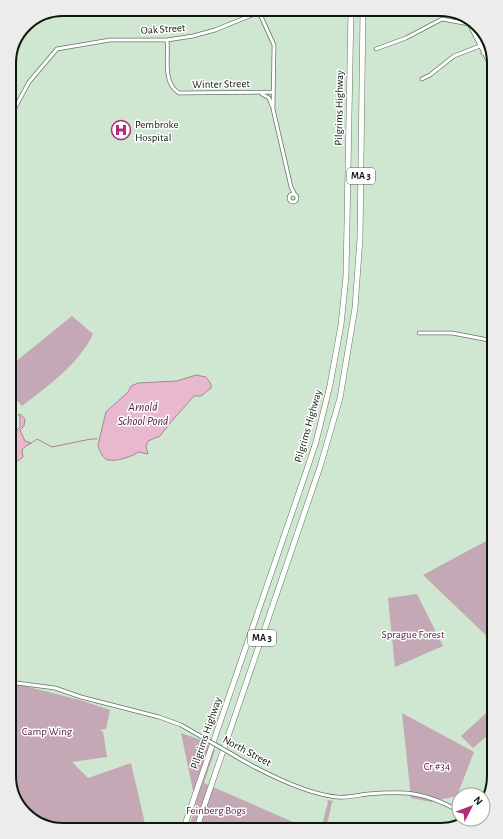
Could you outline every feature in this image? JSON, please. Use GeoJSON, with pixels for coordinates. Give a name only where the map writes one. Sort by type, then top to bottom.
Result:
{"type":"FeatureCollection","features":[{"type":"Feature","properties":{"kind":"highway","name":"Pilgrims Highway"},"geometry":{"type":"LineString","coordinates":[[185,823],[307,469],[332,378],[341,325],[346,276],[351,16]]}},
{"type":"Feature","properties":{"kind":"highway","name":"Pilgrims Highway"},"geometry":{"type":"LineString","coordinates":[[198,823],[320,467],[331,433],[346,370],[355,308],[360,238],[363,16]]}},
{"type":"Feature","properties":{"kind":"main road"},"geometry":{"type":"LineString","coordinates":[[471,28],[487,60]]}},
{"type":"Feature","properties":{"kind":"street","name":"Oak Street"},"geometry":{"type":"LineString","coordinates":[[16,106],[27,85],[57,49],[115,40],[168,40],[206,33],[249,16]]}},
{"type":"Feature","properties":{"kind":"street"},"geometry":{"type":"LineString","coordinates":[[261,16],[274,45],[273,109]]}},
{"type":"Feature","properties":{"kind":"street"},"geometry":{"type":"LineString","coordinates":[[376,50],[404,39],[442,20],[465,23]]}},
{"type":"Feature","properties":{"kind":"street","name":"Winter Street"},"geometry":{"type":"LineString","coordinates":[[168,40],[169,81],[172,88],[179,93],[273,92]]}},
{"type":"Feature","properties":{"kind":"street"},"geometry":{"type":"LineString","coordinates":[[422,79],[430,75],[454,56],[480,46]]}},
{"type":"Feature","properties":{"kind":"street"},"geometry":{"type":"LineString","coordinates":[[260,93],[269,98],[273,109],[291,187],[297,199],[294,202],[290,200],[291,187]]}},
{"type":"Feature","properties":{"kind":"street"},"geometry":{"type":"LineString","coordinates":[[290,196],[295,195]]}},
{"type":"Feature","properties":{"kind":"street"},"geometry":{"type":"LineString","coordinates":[[419,333],[454,333],[487,340]]}},
{"type":"Feature","properties":{"kind":"street","name":"North Street"},"geometry":{"type":"LineString","coordinates":[[16,683],[58,689],[81,697],[159,717],[186,728],[230,753],[308,790],[341,797],[392,792],[411,793],[431,797],[451,807]]}},
{"type":"Feature","properties":{"kind":"green space"},"geometry":{"type":"Polygon","coordinates":[[[72,316],[93,334],[80,355],[71,365],[42,391],[22,406],[16,400],[16,361],[72,316]]]}},
{"type":"Feature","properties":{"kind":"green space","name":"Sprague Forest"},"geometry":{"type":"Polygon","coordinates":[[[487,541],[487,636],[423,575],[487,541]]]}},
{"type":"Feature","properties":{"kind":"green space","name":"Sprague Forest"},"geometry":{"type":"Polygon","coordinates":[[[417,594],[443,646],[395,667],[388,598],[417,594]]]}},
{"type":"Feature","properties":{"kind":"green space","name":"Camp Wing"},"geometry":{"type":"Polygon","coordinates":[[[16,684],[80,700],[110,710],[106,729],[100,730],[103,732],[107,757],[72,762],[88,778],[131,763],[145,823],[60,823],[48,821],[37,815],[24,802],[18,791],[17,785],[16,684]]]}},
{"type":"Feature","properties":{"kind":"green space"},"geometry":{"type":"Polygon","coordinates":[[[487,712],[487,736],[473,748],[461,736],[487,712]]]}},
{"type":"Feature","properties":{"kind":"green space","name":"Cr #34"},"geometry":{"type":"Polygon","coordinates":[[[402,713],[474,752],[460,787],[451,787],[451,797],[431,802],[411,798],[402,713]]]}},
{"type":"Feature","properties":{"kind":"green space","name":"Feinberg Bogs"},"geometry":{"type":"Polygon","coordinates":[[[181,733],[201,740],[215,750],[204,783],[297,823],[190,823],[196,805],[181,733]]]}},
{"type":"Feature","properties":{"kind":"green space","name":"Feinberg Bogs"},"geometry":{"type":"Polygon","coordinates":[[[327,800],[334,801],[332,802],[327,823],[323,823],[328,802],[327,800]]]}},
{"type":"Feature","properties":{"kind":"water","name":"Arnold School Pond"},"geometry":{"type":"Polygon","coordinates":[[[196,375],[206,377],[211,384],[211,388],[201,396],[194,396],[160,436],[148,441],[146,446],[148,454],[138,452],[129,457],[116,460],[108,460],[104,458],[98,445],[106,412],[128,392],[131,386],[138,383],[177,381],[196,375]]]}},
{"type":"Feature","properties":{"kind":"water"},"geometry":{"type":"Polygon","coordinates":[[[20,414],[25,419],[24,426],[20,430],[25,441],[31,443],[22,449],[23,457],[16,462],[16,437],[17,430],[20,427],[20,417],[18,415],[20,414]]]}},
{"type":"Feature","properties":{"kind":"waterway"},"geometry":{"type":"LineString","coordinates":[[30,444],[37,439],[52,447],[97,439]]}},
{"type":"Feature","properties":{"kind":"place","name":"Pembroke Hospital"},"geometry":{"type":"Point","coordinates":[121,130]}}]}
